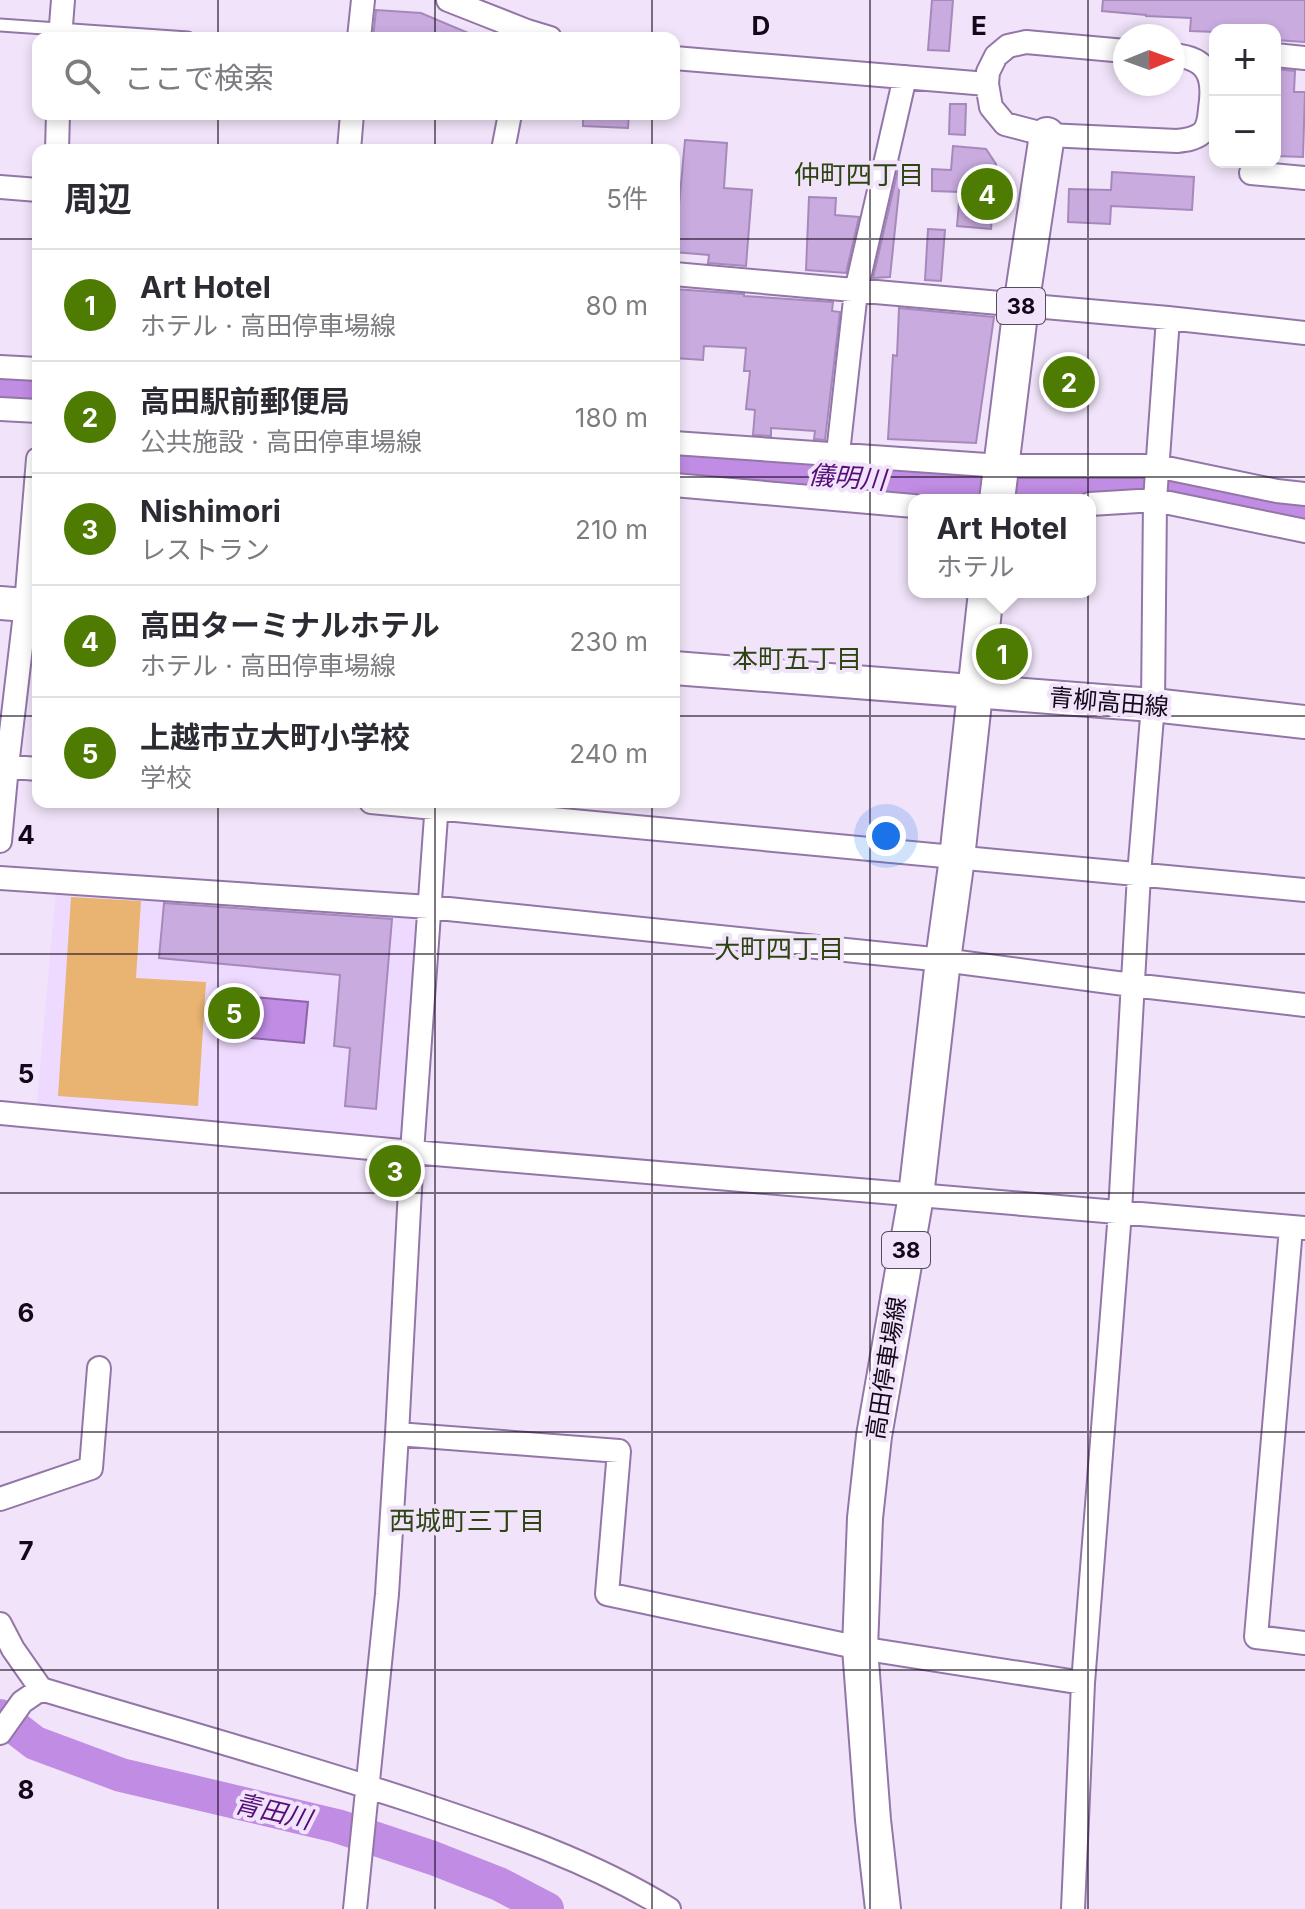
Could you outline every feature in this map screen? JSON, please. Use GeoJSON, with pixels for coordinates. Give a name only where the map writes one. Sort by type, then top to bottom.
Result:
{"type":"FeatureCollection","features":[{"type":"Feature","properties":{"kind":"main road","name":"38"},"geometry":{"type":"LineString","coordinates":[[999,481],[1047,135]]}},
{"type":"Feature","properties":{"kind":"main road","name":"高田停車場線"},"geometry":{"type":"LineString","coordinates":[[883,1909],[860,1648],[865,1518],[874,1436],[916,1196],[985,598]]}},
{"type":"Feature","properties":{"kind":"main road","name":"青柳高田線"},"geometry":{"type":"LineString","coordinates":[[680,668],[1153,705],[1305,722]]}},
{"type":"Feature","properties":{"kind":"street"},"geometry":{"type":"LineString","coordinates":[[60,32],[63,0]]}},
{"type":"Feature","properties":{"kind":"street"},"geometry":{"type":"LineString","coordinates":[[360,32],[363,0]]}},
{"type":"Feature","properties":{"kind":"street"},"geometry":{"type":"LineString","coordinates":[[448,0],[519,32]]}},
{"type":"Feature","properties":{"kind":"street"},"geometry":{"type":"LineString","coordinates":[[1113,50],[1026,42],[1008,46],[996,56],[988,72],[991,107],[1005,124],[1047,135],[1177,141],[1192,139],[1203,132],[1209,123],[1212,96]]}},
{"type":"Feature","properties":{"kind":"street"},"geometry":{"type":"LineString","coordinates":[[1185,56],[1209,65]]}},
{"type":"Feature","properties":{"kind":"street"},"geometry":{"type":"LineString","coordinates":[[1281,56],[1305,58]]}},
{"type":"Feature","properties":{"kind":"street"},"geometry":{"type":"LineString","coordinates":[[680,58],[987,84]]}},
{"type":"Feature","properties":{"kind":"street"},"geometry":{"type":"LineString","coordinates":[[834,494],[856,291],[905,77]]}},
{"type":"Feature","properties":{"kind":"street"},"geometry":{"type":"LineString","coordinates":[[57,144],[58,120]]}},
{"type":"Feature","properties":{"kind":"street"},"geometry":{"type":"LineString","coordinates":[[350,144],[352,120]]}},
{"type":"Feature","properties":{"kind":"street"},"geometry":{"type":"LineString","coordinates":[[504,144],[509,120]]}},
{"type":"Feature","properties":{"kind":"street"},"geometry":{"type":"LineString","coordinates":[[1251,173],[1305,178]]}},
{"type":"Feature","properties":{"kind":"street"},"geometry":{"type":"LineString","coordinates":[[0,187],[32,190]]}},
{"type":"Feature","properties":{"kind":"street"},"geometry":{"type":"LineString","coordinates":[[680,275],[1305,333]]}},
{"type":"Feature","properties":{"kind":"street"},"geometry":{"type":"LineString","coordinates":[[1073,1909],[1083,1683],[1120,1212],[1139,875],[1153,705],[1155,500],[1168,318]]}},
{"type":"Feature","properties":{"kind":"street"},"geometry":{"type":"LineString","coordinates":[[0,367],[32,369]]}},
{"type":"Feature","properties":{"kind":"street"},"geometry":{"type":"LineString","coordinates":[[0,409],[32,411]]}},
{"type":"Feature","properties":{"kind":"street"},"geometry":{"type":"LineString","coordinates":[[680,444],[837,457],[999,481],[1157,466],[1305,494]]}},
{"type":"Feature","properties":{"kind":"street"},"geometry":{"type":"LineString","coordinates":[[680,485],[834,494],[908,505]]}},
{"type":"Feature","properties":{"kind":"street"},"geometry":{"type":"LineString","coordinates":[[1096,504],[1155,500],[1305,531]]}},
{"type":"Feature","properties":{"kind":"street"},"geometry":{"type":"LineString","coordinates":[[0,841],[3,766],[32,510]]}},
{"type":"Feature","properties":{"kind":"street"},"geometry":{"type":"LineString","coordinates":[[3,766],[32,768]]}},
{"type":"Feature","properties":{"kind":"street"},"geometry":{"type":"LineString","coordinates":[[355,1909],[387,1594],[412,1152],[437,808]]}},
{"type":"Feature","properties":{"kind":"street"},"geometry":{"type":"LineString","coordinates":[[466,808],[1305,890]]}},
{"type":"Feature","properties":{"kind":"street"},"geometry":{"type":"LineString","coordinates":[[0,878],[429,907],[943,960],[1305,1005]]}},
{"type":"Feature","properties":{"kind":"street"},"geometry":{"type":"LineString","coordinates":[[0,1113],[412,1152],[1298,1228],[1256,1637],[1305,1643]]}},
{"type":"Feature","properties":{"kind":"street"},"geometry":{"type":"LineString","coordinates":[[0,1499],[91,1468],[99,1368]]}},
{"type":"Feature","properties":{"kind":"street"},"geometry":{"type":"LineString","coordinates":[[397,1434],[619,1451],[607,1594],[860,1648],[1083,1683]]}},
{"type":"Feature","properties":{"kind":"street"},"geometry":{"type":"LineString","coordinates":[[0,1624],[41,1689],[366,1794],[511,1834],[621,1881],[669,1909]]}},
{"type":"Feature","properties":{"kind":"street"},"geometry":{"type":"LineString","coordinates":[[0,1733],[22,1702],[41,1689]]}},
{"type":"Feature","properties":{"kind":"lane"},"geometry":{"type":"LineString","coordinates":[[0,25],[52,32]]}},
{"type":"Feature","properties":{"kind":"shaded area"},"geometry":{"type":"Polygon","coordinates":[[[56,889],[428,913],[416,1138],[36,1112],[56,889]]]}},
{"type":"Feature","properties":{"kind":"shaded area"},"geometry":{"type":"Polygon","coordinates":[[[71,897],[141,901],[136,978],[206,982],[198,1106],[58,1096],[71,897]]]}},
{"type":"Feature","properties":{"kind":"shaded area"},"geometry":{"type":"Polygon","coordinates":[[[232,995],[308,1002],[304,1043],[229,1036],[232,995]]]}},
{"type":"Feature","properties":{"kind":"building"},"geometry":{"type":"Polygon","coordinates":[[[932,0],[953,0],[949,51],[928,50],[932,0]]]}},
{"type":"Feature","properties":{"kind":"building"},"geometry":{"type":"Polygon","coordinates":[[[1103,0],[1305,0],[1305,42],[1281,40],[1281,24],[1209,24],[1209,32],[1190,31],[1191,18],[1102,11],[1103,0]]]}},
{"type":"Feature","properties":{"kind":"building"},"geometry":{"type":"Polygon","coordinates":[[[376,10],[421,13],[466,32],[374,32],[376,10]]]}},
{"type":"Feature","properties":{"kind":"building"},"geometry":{"type":"Polygon","coordinates":[[[1281,70],[1295,71],[1294,92],[1305,92],[1303,157],[1281,156],[1281,70]]]}},
{"type":"Feature","properties":{"kind":"building"},"geometry":{"type":"Polygon","coordinates":[[[950,104],[966,104],[965,135],[949,134],[950,104]]]}},
{"type":"Feature","properties":{"kind":"building"},"geometry":{"type":"Polygon","coordinates":[[[583,120],[629,120],[628,128],[583,126],[583,120]]]}},
{"type":"Feature","properties":{"kind":"building"},"geometry":{"type":"Polygon","coordinates":[[[685,140],[727,143],[724,188],[752,190],[746,266],[708,263],[709,255],[680,253],[680,195],[685,140]]]}},
{"type":"Feature","properties":{"kind":"building"},"geometry":{"type":"Polygon","coordinates":[[[953,146],[986,149],[996,164],[991,229],[957,226],[960,192],[932,191],[932,169],[951,170],[953,146]]]}},
{"type":"Feature","properties":{"kind":"building"},"geometry":{"type":"Polygon","coordinates":[[[900,161],[890,277],[873,278],[900,161]]]}},
{"type":"Feature","properties":{"kind":"building"},"geometry":{"type":"Polygon","coordinates":[[[1112,172],[1194,177],[1192,210],[1111,206],[1110,224],[1068,222],[1069,189],[1111,190],[1112,172]]]}},
{"type":"Feature","properties":{"kind":"building"},"geometry":{"type":"Polygon","coordinates":[[[809,197],[836,198],[835,215],[859,217],[846,273],[806,270],[809,197]]]}},
{"type":"Feature","properties":{"kind":"building"},"geometry":{"type":"Polygon","coordinates":[[[928,229],[945,230],[941,281],[925,280],[928,229]]]}},
{"type":"Feature","properties":{"kind":"building"},"geometry":{"type":"Polygon","coordinates":[[[680,289],[833,302],[832,311],[840,312],[825,440],[814,439],[815,431],[771,428],[771,436],[753,435],[755,410],[746,409],[750,371],[744,371],[746,348],[704,346],[703,360],[680,358],[680,289]]]}},
{"type":"Feature","properties":{"kind":"building"},"geometry":{"type":"Polygon","coordinates":[[[899,308],[994,317],[976,443],[888,439],[899,308]]]}},
{"type":"Feature","properties":{"kind":"building"},"geometry":{"type":"Polygon","coordinates":[[[164,903],[392,919],[376,1109],[345,1106],[350,1048],[334,1046],[340,975],[159,958],[164,903]]]}},
{"type":"Feature","properties":{"kind":"waterway","name":"儀明川"},"geometry":{"type":"LineString","coordinates":[[0,389],[32,392]]}},
{"type":"Feature","properties":{"kind":"waterway","name":"儀明川"},"geometry":{"type":"LineString","coordinates":[[680,465],[1010,489],[1176,482],[1305,509]]}},
{"type":"Feature","properties":{"kind":"waterway","name":"青田川"},"geometry":{"type":"LineString","coordinates":[[0,1716],[35,1743],[121,1775],[337,1826],[499,1884],[547,1909]]}},
{"type":"Feature","properties":{"kind":"place","name":"高田ターミナルホテル"},"geometry":{"type":"Point","coordinates":[987,194]}},
{"type":"Feature","properties":{"kind":"place","name":"高田駅前郵便局"},"geometry":{"type":"Point","coordinates":[1069,382]}},
{"type":"Feature","properties":{"kind":"place","name":"Art Hotel"},"geometry":{"type":"Point","coordinates":[1002,654]}},
{"type":"Feature","properties":{"kind":"place","name":"上越市立大町小学校"},"geometry":{"type":"Point","coordinates":[234,1013]}},
{"type":"Feature","properties":{"kind":"place","name":"Nishimori"},"geometry":{"type":"Point","coordinates":[395,1171]}},
{"type":"Feature","properties":{"kind":"district","name":"仲町四丁目"},"geometry":{"type":"Point","coordinates":[859,174]}},
{"type":"Feature","properties":{"kind":"district","name":"本町五丁目"},"geometry":{"type":"Point","coordinates":[797,658]}},
{"type":"Feature","properties":{"kind":"district","name":"大町四丁目"},"geometry":{"type":"Point","coordinates":[779,948]}},
{"type":"Feature","properties":{"kind":"district","name":"西城町三丁目"},"geometry":{"type":"Point","coordinates":[467,1520]}}]}
